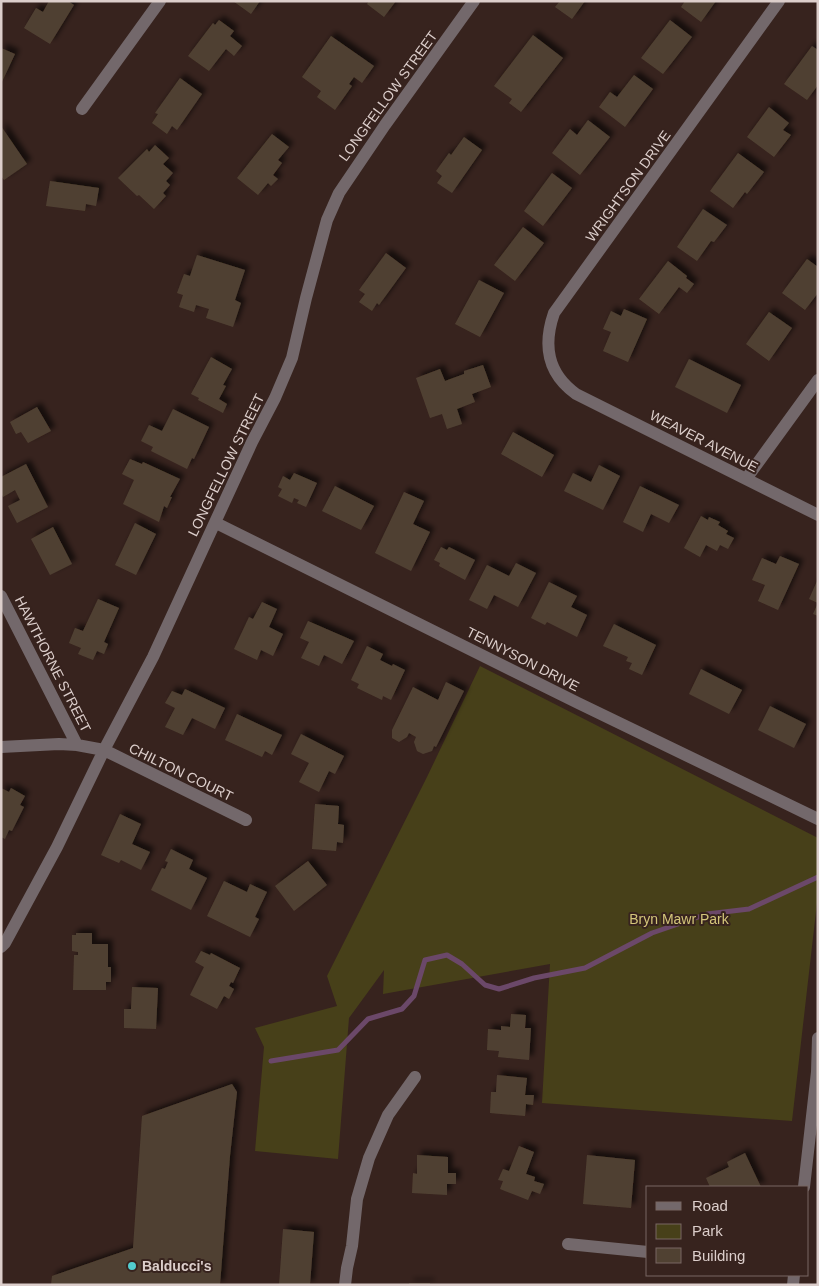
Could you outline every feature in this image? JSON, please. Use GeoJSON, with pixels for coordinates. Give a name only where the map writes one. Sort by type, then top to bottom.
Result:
{"type":"FeatureCollection","features":[{"type":"Feature","properties":{"kind":"street"},"geometry":{"type":"LineString","coordinates":[[82,110],[160,1]]}},
{"type":"Feature","properties":{"kind":"street","name":"LONGFELLOW STREET"},"geometry":{"type":"LineString","coordinates":[[1,947],[5,943],[57,847],[104,750],[153,657],[252,442],[275,398],[292,358],[327,220],[339,193],[385,124],[474,1]]}},
{"type":"Feature","properties":{"kind":"street","name":"WRIGHTSON DRIVE"},"geometry":{"type":"LineString","coordinates":[[576,394],[558,376],[550,361],[547,345],[548,329],[554,313],[779,1]]}},
{"type":"Feature","properties":{"kind":"street"},"geometry":{"type":"LineString","coordinates":[[746,479],[818,380]]}},
{"type":"Feature","properties":{"kind":"street","name":"WEAVER AVENUE"},"geometry":{"type":"LineString","coordinates":[[576,394],[818,515]]}},
{"type":"Feature","properties":{"kind":"street","name":"TENNYSON DRIVE"},"geometry":{"type":"LineString","coordinates":[[216,522],[569,699],[818,819]]}},
{"type":"Feature","properties":{"kind":"street","name":"HAWTHORNE STREET"},"geometry":{"type":"LineString","coordinates":[[2,600],[77,745]]}},
{"type":"Feature","properties":{"kind":"street","name":"CHILTON COURT"},"geometry":{"type":"LineString","coordinates":[[1,747],[49,744],[77,745],[104,750],[246,820]]}},
{"type":"Feature","properties":{"kind":"street"},"geometry":{"type":"LineString","coordinates":[[804,1186],[817,1072],[818,1038]]}},
{"type":"Feature","properties":{"kind":"street"},"geometry":{"type":"LineString","coordinates":[[345,1285],[346,1268],[352,1246],[356,1199],[369,1158],[388,1115],[415,1077]]}},
{"type":"Feature","properties":{"kind":"street"},"geometry":{"type":"LineString","coordinates":[[568,1244],[646,1252]]}},
{"type":"Feature","properties":{"kind":"green space","name":"Bryn Mawr Park"},"geometry":{"type":"Polygon","coordinates":[[[480,666],[818,838],[818,894],[792,1121],[542,1103],[550,964],[383,994],[384,970],[349,1018],[338,1159],[255,1151],[264,1047],[255,1028],[337,1006],[327,976],[427,777],[480,666]]]}},
{"type":"Feature","properties":{"kind":"building"},"geometry":{"type":"Polygon","coordinates":[[[49,1],[68,1],[74,5],[50,44],[24,28],[36,8],[43,12],[49,1]]]}},
{"type":"Feature","properties":{"kind":"building"},"geometry":{"type":"Polygon","coordinates":[[[233,1],[260,1],[251,14],[233,1]]]}},
{"type":"Feature","properties":{"kind":"building"},"geometry":{"type":"Polygon","coordinates":[[[369,1],[396,1],[384,17],[367,4],[369,1]]]}},
{"type":"Feature","properties":{"kind":"building"},"geometry":{"type":"Polygon","coordinates":[[[560,1],[585,1],[572,19],[555,7],[560,1]]]}},
{"type":"Feature","properties":{"kind":"building"},"geometry":{"type":"Polygon","coordinates":[[[685,1],[716,1],[701,22],[681,7],[685,1]]]}},
{"type":"Feature","properties":{"kind":"building"},"geometry":{"type":"Polygon","coordinates":[[[219,20],[234,31],[230,36],[242,46],[234,56],[226,49],[209,71],[188,56],[213,23],[215,25],[219,20]]]}},
{"type":"Feature","properties":{"kind":"building"},"geometry":{"type":"Polygon","coordinates":[[[670,20],[692,37],[663,74],[641,58],[670,20]]]}},
{"type":"Feature","properties":{"kind":"building"},"geometry":{"type":"Polygon","coordinates":[[[533,35],[563,58],[521,112],[509,103],[512,99],[494,86],[533,35]]]}},
{"type":"Feature","properties":{"kind":"building"},"geometry":{"type":"Polygon","coordinates":[[[331,36],[374,66],[362,83],[354,77],[349,84],[352,86],[335,110],[317,97],[321,91],[302,77],[331,36]]]}},
{"type":"Feature","properties":{"kind":"building"},"geometry":{"type":"Polygon","coordinates":[[[812,46],[818,50],[818,85],[807,100],[784,84],[812,46]]]}},
{"type":"Feature","properties":{"kind":"building"},"geometry":{"type":"Polygon","coordinates":[[[1,48],[15,54],[1,84],[1,48]]]}},
{"type":"Feature","properties":{"kind":"building"},"geometry":{"type":"Polygon","coordinates":[[[634,75],[653,89],[625,127],[599,107],[610,92],[617,97],[634,75]]]}},
{"type":"Feature","properties":{"kind":"building"},"geometry":{"type":"Polygon","coordinates":[[[180,78],[202,94],[177,130],[172,126],[167,134],[152,123],[158,114],[155,113],[180,78]]]}},
{"type":"Feature","properties":{"kind":"building"},"geometry":{"type":"Polygon","coordinates":[[[769,107],[789,123],[783,130],[791,135],[774,157],[747,137],[769,107]]]}},
{"type":"Feature","properties":{"kind":"building"},"geometry":{"type":"Polygon","coordinates":[[[588,120],[610,137],[580,175],[552,153],[570,129],[577,135],[588,120]]]}},
{"type":"Feature","properties":{"kind":"building"},"geometry":{"type":"Polygon","coordinates":[[[1,126],[27,164],[4,180],[1,176],[1,126]]]}},
{"type":"Feature","properties":{"kind":"building"},"geometry":{"type":"Polygon","coordinates":[[[272,134],[289,147],[278,160],[282,163],[273,175],[278,179],[271,186],[268,183],[258,195],[237,178],[272,134]]]}},
{"type":"Feature","properties":{"kind":"building"},"geometry":{"type":"Polygon","coordinates":[[[464,137],[482,150],[452,193],[437,183],[442,176],[436,171],[464,137]]]}},
{"type":"Feature","properties":{"kind":"building"},"geometry":{"type":"Polygon","coordinates":[[[155,145],[169,158],[163,164],[173,173],[166,181],[170,185],[163,193],[166,196],[154,209],[118,178],[147,149],[149,152],[155,145]]]}},
{"type":"Feature","properties":{"kind":"building"},"geometry":{"type":"Polygon","coordinates":[[[738,153],[764,172],[733,208],[710,191],[738,153]]]}},
{"type":"Feature","properties":{"kind":"building"},"geometry":{"type":"Polygon","coordinates":[[[552,173],[572,188],[543,226],[524,211],[552,173]]]}},
{"type":"Feature","properties":{"kind":"building"},"geometry":{"type":"Polygon","coordinates":[[[50,181],[99,188],[96,206],[86,204],[85,211],[46,206],[50,181]]]}},
{"type":"Feature","properties":{"kind":"building"},"geometry":{"type":"Polygon","coordinates":[[[703,209],[727,225],[714,242],[711,241],[697,261],[677,247],[703,209]]]}},
{"type":"Feature","properties":{"kind":"building"},"geometry":{"type":"Polygon","coordinates":[[[523,227],[544,243],[515,281],[494,265],[523,227]]]}},
{"type":"Feature","properties":{"kind":"building"},"geometry":{"type":"Polygon","coordinates":[[[386,253],[406,268],[379,305],[377,303],[372,311],[359,302],[365,294],[359,290],[386,253]]]}},
{"type":"Feature","properties":{"kind":"building"},"geometry":{"type":"Polygon","coordinates":[[[197,255],[245,270],[235,300],[241,303],[233,327],[206,318],[209,309],[196,305],[194,312],[179,307],[183,295],[177,293],[184,274],[190,276],[197,255]]]}},
{"type":"Feature","properties":{"kind":"building"},"geometry":{"type":"Polygon","coordinates":[[[807,259],[818,267],[818,293],[805,310],[782,293],[807,259]]]}},
{"type":"Feature","properties":{"kind":"building"},"geometry":{"type":"Polygon","coordinates":[[[668,261],[694,284],[687,293],[679,287],[659,314],[639,299],[668,261]]]}},
{"type":"Feature","properties":{"kind":"building"},"geometry":{"type":"Polygon","coordinates":[[[479,280],[504,293],[480,337],[455,324],[479,280]]]}},
{"type":"Feature","properties":{"kind":"building"},"geometry":{"type":"Polygon","coordinates":[[[624,309],[647,319],[628,362],[603,351],[611,332],[603,329],[611,311],[621,316],[624,309]]]}},
{"type":"Feature","properties":{"kind":"building"},"geometry":{"type":"Polygon","coordinates":[[[769,312],[792,328],[769,361],[746,344],[769,312]]]}},
{"type":"Feature","properties":{"kind":"building"},"geometry":{"type":"Polygon","coordinates":[[[211,357],[232,369],[223,385],[226,386],[219,399],[227,404],[223,413],[198,400],[199,398],[191,394],[211,357]]]}},
{"type":"Feature","properties":{"kind":"building"},"geometry":{"type":"Polygon","coordinates":[[[689,359],[741,385],[727,413],[675,387],[689,359]]]}},
{"type":"Feature","properties":{"kind":"building"},"geometry":{"type":"Polygon","coordinates":[[[483,365],[491,387],[472,394],[475,402],[457,409],[462,424],[447,429],[442,414],[430,418],[416,378],[440,369],[445,381],[464,374],[464,371],[483,365]]]}},
{"type":"Feature","properties":{"kind":"building"},"geometry":{"type":"Polygon","coordinates":[[[37,407],[51,431],[28,443],[21,432],[16,434],[10,422],[37,407]]]}},
{"type":"Feature","properties":{"kind":"building"},"geometry":{"type":"Polygon","coordinates":[[[173,409],[209,427],[194,459],[192,458],[187,469],[151,451],[153,447],[141,441],[149,425],[162,431],[173,409]]]}},
{"type":"Feature","properties":{"kind":"building"},"geometry":{"type":"Polygon","coordinates":[[[513,432],[554,455],[542,477],[501,454],[513,432]]]}},
{"type":"Feature","properties":{"kind":"building"},"geometry":{"type":"Polygon","coordinates":[[[130,459],[142,464],[143,462],[180,479],[170,497],[172,497],[167,508],[164,506],[159,522],[123,504],[134,480],[122,474],[130,459]]]}},
{"type":"Feature","properties":{"kind":"building"},"geometry":{"type":"Polygon","coordinates":[[[26,464],[48,507],[17,523],[8,506],[20,500],[15,490],[3,497],[1,493],[1,477],[26,464]]]}},
{"type":"Feature","properties":{"kind":"building"},"geometry":{"type":"Polygon","coordinates":[[[599,465],[620,476],[603,510],[564,491],[573,473],[591,482],[599,465]]]}},
{"type":"Feature","properties":{"kind":"building"},"geometry":{"type":"Polygon","coordinates":[[[294,473],[317,483],[306,507],[297,503],[299,500],[294,498],[292,503],[278,496],[282,489],[278,487],[283,476],[290,480],[294,473]]]}},
{"type":"Feature","properties":{"kind":"building"},"geometry":{"type":"Polygon","coordinates":[[[335,486],[374,506],[361,530],[322,511],[335,486]]]}},
{"type":"Feature","properties":{"kind":"building"},"geometry":{"type":"Polygon","coordinates":[[[640,486],[679,505],[669,523],[651,514],[643,532],[623,522],[640,486]]]}},
{"type":"Feature","properties":{"kind":"building"},"geometry":{"type":"Polygon","coordinates":[[[404,492],[424,501],[413,524],[430,532],[411,571],[375,553],[404,492]]]}},
{"type":"Feature","properties":{"kind":"building"},"geometry":{"type":"Polygon","coordinates":[[[701,516],[708,520],[709,517],[720,522],[718,525],[728,531],[726,534],[734,538],[728,549],[720,545],[717,551],[706,545],[700,557],[684,548],[701,516]]]}},
{"type":"Feature","properties":{"kind":"building"},"geometry":{"type":"Polygon","coordinates":[[[135,523],[156,534],[136,575],[115,565],[135,523]]]}},
{"type":"Feature","properties":{"kind":"building"},"geometry":{"type":"Polygon","coordinates":[[[53,527],[72,564],[50,575],[31,539],[53,527]]]}},
{"type":"Feature","properties":{"kind":"building"},"geometry":{"type":"Polygon","coordinates":[[[441,547],[447,550],[449,547],[475,560],[465,580],[439,566],[440,563],[434,560],[441,547]]]}},
{"type":"Feature","properties":{"kind":"building"},"geometry":{"type":"Polygon","coordinates":[[[780,556],[799,564],[778,610],[758,601],[765,585],[752,580],[762,558],[776,564],[780,556]]]}},
{"type":"Feature","properties":{"kind":"building"},"geometry":{"type":"Polygon","coordinates":[[[516,563],[536,573],[518,607],[494,595],[487,609],[469,600],[487,565],[509,576],[516,563]]]}},
{"type":"Feature","properties":{"kind":"building"},"geometry":{"type":"Polygon","coordinates":[[[818,579],[818,603],[809,599],[818,579]]]}},
{"type":"Feature","properties":{"kind":"building"},"geometry":{"type":"Polygon","coordinates":[[[549,582],[577,596],[571,607],[587,615],[577,637],[547,622],[545,625],[531,618],[549,582]]]}},
{"type":"Feature","properties":{"kind":"building"},"geometry":{"type":"Polygon","coordinates":[[[98,599],[119,608],[104,642],[108,644],[104,654],[97,651],[93,660],[78,654],[81,648],[69,643],[75,628],[83,631],[98,599]]]}},
{"type":"Feature","properties":{"kind":"building"},"geometry":{"type":"Polygon","coordinates":[[[262,602],[277,609],[269,627],[283,634],[273,656],[261,650],[257,660],[234,649],[249,617],[253,619],[262,602]]]}},
{"type":"Feature","properties":{"kind":"building"},"geometry":{"type":"Polygon","coordinates":[[[818,603],[818,616],[813,614],[818,603]]]}},
{"type":"Feature","properties":{"kind":"building"},"geometry":{"type":"Polygon","coordinates":[[[308,621],[354,641],[342,664],[324,655],[319,666],[301,658],[309,642],[300,638],[308,621]]]}},
{"type":"Feature","properties":{"kind":"building"},"geometry":{"type":"Polygon","coordinates":[[[614,624],[656,645],[642,675],[629,669],[632,663],[626,661],[628,657],[603,646],[614,624]]]}},
{"type":"Feature","properties":{"kind":"building"},"geometry":{"type":"Polygon","coordinates":[[[367,646],[383,654],[380,660],[405,670],[391,700],[383,696],[382,700],[357,688],[359,684],[351,680],[367,646]]]}},
{"type":"Feature","properties":{"kind":"building"},"geometry":{"type":"Polygon","coordinates":[[[701,669],[742,690],[729,714],[689,694],[701,669]]]}},
{"type":"Feature","properties":{"kind":"building"},"geometry":{"type":"Polygon","coordinates":[[[446,682],[464,691],[436,747],[434,746],[432,751],[423,754],[417,751],[414,742],[416,737],[409,733],[407,737],[399,742],[392,738],[392,730],[413,687],[438,700],[446,682]]]}},
{"type":"Feature","properties":{"kind":"building"},"geometry":{"type":"Polygon","coordinates":[[[185,689],[225,708],[215,729],[192,718],[183,735],[165,727],[175,708],[165,703],[172,691],[182,695],[185,689]]]}},
{"type":"Feature","properties":{"kind":"building"},"geometry":{"type":"Polygon","coordinates":[[[770,706],[806,724],[794,748],[758,730],[770,706]]]}},
{"type":"Feature","properties":{"kind":"building"},"geometry":{"type":"Polygon","coordinates":[[[237,714],[282,735],[272,755],[265,751],[262,757],[225,740],[237,714]]]}},
{"type":"Feature","properties":{"kind":"building"},"geometry":{"type":"Polygon","coordinates":[[[301,734],[344,756],[335,774],[329,771],[319,792],[299,782],[309,763],[291,754],[301,734]]]}},
{"type":"Feature","properties":{"kind":"building"},"geometry":{"type":"Polygon","coordinates":[[[1,788],[9,792],[11,788],[25,796],[20,805],[24,807],[12,831],[9,830],[5,839],[1,837],[1,788]]]}},
{"type":"Feature","properties":{"kind":"building"},"geometry":{"type":"Polygon","coordinates":[[[315,804],[339,806],[338,824],[344,825],[343,843],[337,842],[336,851],[312,849],[315,804]]]}},
{"type":"Feature","properties":{"kind":"building"},"geometry":{"type":"Polygon","coordinates":[[[120,814],[141,824],[132,844],[150,852],[141,870],[121,860],[119,863],[101,855],[120,814]]]}},
{"type":"Feature","properties":{"kind":"building"},"geometry":{"type":"Polygon","coordinates":[[[171,849],[193,860],[189,869],[207,878],[191,910],[151,890],[162,868],[165,869],[168,862],[165,861],[171,849]]]}},
{"type":"Feature","properties":{"kind":"building"},"geometry":{"type":"Polygon","coordinates":[[[308,861],[327,885],[294,911],[275,886],[308,861]]]}},
{"type":"Feature","properties":{"kind":"building"},"geometry":{"type":"Polygon","coordinates":[[[224,881],[247,892],[250,884],[267,892],[255,917],[259,919],[250,937],[207,916],[224,881]]]}},
{"type":"Feature","properties":{"kind":"building"},"geometry":{"type":"Polygon","coordinates":[[[76,933],[92,933],[92,944],[108,944],[108,967],[111,967],[111,982],[106,982],[106,990],[73,990],[74,955],[78,955],[78,952],[72,951],[72,935],[76,935],[76,933]]]}},
{"type":"Feature","properties":{"kind":"building"},"geometry":{"type":"Polygon","coordinates":[[[201,951],[210,955],[211,953],[240,968],[233,983],[231,982],[229,986],[234,989],[229,999],[224,996],[217,1009],[190,995],[204,967],[195,962],[201,951]]]}},
{"type":"Feature","properties":{"kind":"building"},"geometry":{"type":"Polygon","coordinates":[[[132,987],[158,988],[156,1029],[124,1028],[124,1009],[131,1009],[132,987]]]}},
{"type":"Feature","properties":{"kind":"building"},"geometry":{"type":"Polygon","coordinates":[[[511,1014],[526,1015],[525,1028],[531,1028],[529,1060],[498,1057],[499,1051],[487,1050],[488,1029],[501,1030],[501,1026],[510,1027],[511,1014]]]}},
{"type":"Feature","properties":{"kind":"building"},"geometry":{"type":"Polygon","coordinates":[[[497,1075],[527,1078],[525,1095],[534,1095],[533,1105],[526,1104],[525,1116],[490,1113],[491,1092],[496,1092],[497,1075]]]}},
{"type":"Feature","properties":{"kind":"building"},"geometry":{"type":"Polygon","coordinates":[[[232,1084],[237,1092],[220,1285],[51,1285],[52,1276],[133,1248],[142,1116],[232,1084]]]}},
{"type":"Feature","properties":{"kind":"building"},"geometry":{"type":"Polygon","coordinates":[[[519,1146],[534,1152],[526,1174],[535,1177],[534,1181],[544,1184],[540,1194],[532,1191],[528,1200],[500,1189],[503,1181],[498,1180],[503,1169],[509,1171],[519,1146]]]}},
{"type":"Feature","properties":{"kind":"building"},"geometry":{"type":"Polygon","coordinates":[[[745,1153],[761,1186],[710,1186],[706,1178],[729,1167],[727,1162],[745,1153]]]}},
{"type":"Feature","properties":{"kind":"building"},"geometry":{"type":"Polygon","coordinates":[[[417,1155],[448,1157],[448,1173],[456,1173],[456,1184],[447,1184],[447,1195],[412,1193],[413,1173],[417,1174],[417,1155]]]}},
{"type":"Feature","properties":{"kind":"building"},"geometry":{"type":"Polygon","coordinates":[[[587,1155],[635,1160],[631,1208],[583,1204],[587,1155]]]}},
{"type":"Feature","properties":{"kind":"building"},"geometry":{"type":"Polygon","coordinates":[[[283,1229],[314,1232],[310,1285],[279,1285],[283,1229]]]}},
{"type":"Feature","properties":{"kind":"building"},"geometry":{"type":"Polygon","coordinates":[[[409,1283],[430,1283],[430,1285],[409,1285],[409,1283]]]}},
{"type":"Feature","properties":{"kind":"waterway"},"geometry":{"type":"LineString","coordinates":[[271,1061],[338,1050],[368,1019],[402,1009],[414,996],[425,960],[447,955],[462,964],[485,985],[499,989],[534,978],[585,968],[652,933],[707,914],[749,909],[818,877]]}},
{"type":"Feature","properties":{"kind":"place","name":"Balducci's"},"geometry":{"type":"Point","coordinates":[132,1266]}}]}
